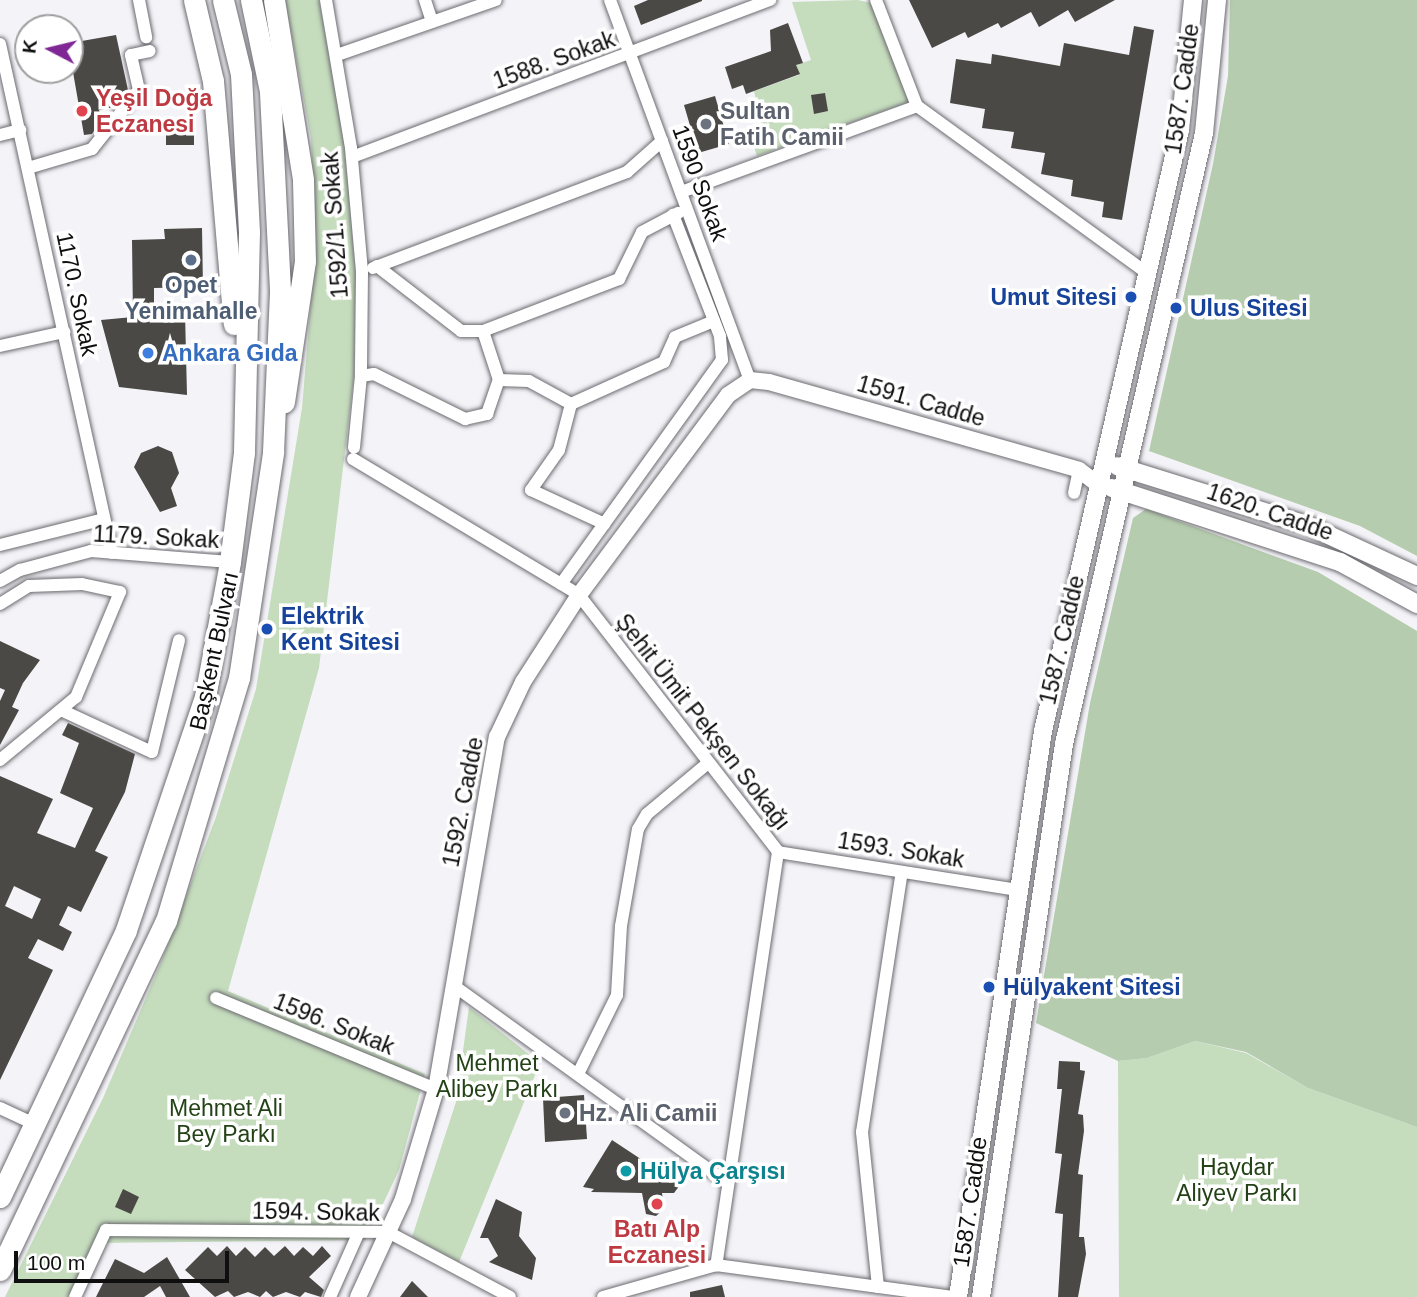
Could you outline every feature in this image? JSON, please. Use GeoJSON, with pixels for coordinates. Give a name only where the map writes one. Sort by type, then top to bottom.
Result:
{"type":"FeatureCollection","features":[{"type":"Feature","properties":{"kind":"main road"},"geometry":{"type":"LineString","coordinates":[[194,0],[213,82],[226,190],[244,452]]}},
{"type":"Feature","properties":{"kind":"main road","name":"Başkent Bulvarı"},"geometry":{"type":"LineString","coordinates":[[0,1197],[125,930],[205,697],[230,562],[244,452],[249,232],[241,74],[223,0]]}},
{"type":"Feature","properties":{"kind":"main road","name":"Başkent Bulvarı"},"geometry":{"type":"LineString","coordinates":[[0,1270],[166,921],[239,678],[273,452],[280,233],[266,53],[251,0]]}},
{"type":"Feature","properties":{"kind":"main road"},"geometry":{"type":"LineString","coordinates":[[273,452],[295,358],[304,261],[303,180],[274,0]]}},
{"type":"Feature","properties":{"kind":"main road","name":"1587. Cadde"},"geometry":{"type":"LineString","coordinates":[[955,1297],[1043,732],[1182,116],[1193,0]]}},
{"type":"Feature","properties":{"kind":"main road","name":"1587. Cadde"},"geometry":{"type":"LineString","coordinates":[[981,1297],[1055,794],[1204,133],[1217,0]]}},
{"type":"Feature","properties":{"kind":"main road","name":"1620. Cadde"},"geometry":{"type":"LineString","coordinates":[[1104,463],[1128,468],[1307,525],[1417,576]]}},
{"type":"Feature","properties":{"kind":"main road","name":"1620. Cadde"},"geometry":{"type":"LineString","coordinates":[[1099,485],[1340,562],[1417,604]]}},
{"type":"Feature","properties":{"kind":"street"},"geometry":{"type":"LineString","coordinates":[[139,0],[146,37]]}},
{"type":"Feature","properties":{"kind":"street","name":"1592/1. Sokak"},"geometry":{"type":"LineString","coordinates":[[326,0],[352,157],[362,272],[361,376],[353,454]]}},
{"type":"Feature","properties":{"kind":"street"},"geometry":{"type":"LineString","coordinates":[[425,0],[432,22]]}},
{"type":"Feature","properties":{"kind":"street"},"geometry":{"type":"LineString","coordinates":[[337,55],[496,0]]}},
{"type":"Feature","properties":{"kind":"street","name":"1590 Sokak"},"geometry":{"type":"LineString","coordinates":[[610,0],[750,380]]}},
{"type":"Feature","properties":{"kind":"street","name":"1588. Sokak"},"geometry":{"type":"LineString","coordinates":[[352,157],[630,55],[770,0]]}},
{"type":"Feature","properties":{"kind":"street"},"geometry":{"type":"LineString","coordinates":[[876,0],[917,106],[1147,273]]}},
{"type":"Feature","properties":{"kind":"street","name":"1170. Sokak"},"geometry":{"type":"LineString","coordinates":[[0,44],[112,553]]}},
{"type":"Feature","properties":{"kind":"street"},"geometry":{"type":"LineString","coordinates":[[28,168],[92,149],[139,90],[131,55],[150,51]]}},
{"type":"Feature","properties":{"kind":"street"},"geometry":{"type":"LineString","coordinates":[[681,192],[917,106]]}},
{"type":"Feature","properties":{"kind":"street"},"geometry":{"type":"LineString","coordinates":[[0,135],[20,130]]}},
{"type":"Feature","properties":{"kind":"street"},"geometry":{"type":"LineString","coordinates":[[362,272],[627,172],[662,141]]}},
{"type":"Feature","properties":{"kind":"street"},"geometry":{"type":"LineString","coordinates":[[377,266],[461,331],[483,331],[619,279],[642,232],[687,210]]}},
{"type":"Feature","properties":{"kind":"street"},"geometry":{"type":"LineString","coordinates":[[561,584],[719,368],[723,345],[673,215]]}},
{"type":"Feature","properties":{"kind":"street"},"geometry":{"type":"LineString","coordinates":[[570,404],[664,362],[675,337],[714,321]]}},
{"type":"Feature","properties":{"kind":"street"},"geometry":{"type":"LineString","coordinates":[[361,376],[374,374],[465,419],[487,414],[499,380],[483,331]]}},
{"type":"Feature","properties":{"kind":"street"},"geometry":{"type":"LineString","coordinates":[[0,346],[64,332]]}},
{"type":"Feature","properties":{"kind":"street"},"geometry":{"type":"LineString","coordinates":[[499,380],[529,381],[570,404]]}},
{"type":"Feature","properties":{"kind":"street","name":"1591. Cadde"},"geometry":{"type":"LineString","coordinates":[[750,380],[1079,470]]}},
{"type":"Feature","properties":{"kind":"street","name":"1592. Cadde"},"geometry":{"type":"LineString","coordinates":[[358,1297],[388,1232],[436,1089],[497,737],[523,682],[579,595],[728,395],[750,380]]}},
{"type":"Feature","properties":{"kind":"street"},"geometry":{"type":"LineString","coordinates":[[570,404],[559,450],[532,481],[531,490],[605,524]]}},
{"type":"Feature","properties":{"kind":"street","name":"Şehit Ümit Pekşen Sokağı"},"geometry":{"type":"LineString","coordinates":[[353,454],[579,595],[778,852],[716,1265]]}},
{"type":"Feature","properties":{"kind":"street"},"geometry":{"type":"LineString","coordinates":[[1079,470],[1104,463]]}},
{"type":"Feature","properties":{"kind":"street"},"geometry":{"type":"LineString","coordinates":[[1079,470],[1099,485]]}},
{"type":"Feature","properties":{"kind":"street"},"geometry":{"type":"LineString","coordinates":[[1074,493],[1079,470]]}},
{"type":"Feature","properties":{"kind":"street"},"geometry":{"type":"LineString","coordinates":[[0,545],[103,519]]}},
{"type":"Feature","properties":{"kind":"street","name":"1179. Sokak"},"geometry":{"type":"LineString","coordinates":[[0,581],[20,570],[79,554],[112,553],[230,562]]}},
{"type":"Feature","properties":{"kind":"street"},"geometry":{"type":"LineString","coordinates":[[0,604],[29,586],[82,584],[120,592],[76,697],[0,760]]}},
{"type":"Feature","properties":{"kind":"street"},"geometry":{"type":"LineString","coordinates":[[61,709],[152,752],[179,640]]}},
{"type":"Feature","properties":{"kind":"street"},"geometry":{"type":"LineString","coordinates":[[578,1074],[617,995],[621,926],[638,830],[647,814],[708,763]]}},
{"type":"Feature","properties":{"kind":"street","name":"1593. Sokak"},"geometry":{"type":"LineString","coordinates":[[778,852],[1018,890]]}},
{"type":"Feature","properties":{"kind":"street"},"geometry":{"type":"LineString","coordinates":[[878,1287],[862,1132],[902,872]]}},
{"type":"Feature","properties":{"kind":"street"},"geometry":{"type":"LineString","coordinates":[[453,985],[728,1183]]}},
{"type":"Feature","properties":{"kind":"street","name":"1596. Sokak"},"geometry":{"type":"LineString","coordinates":[[216,998],[436,1089]]}},
{"type":"Feature","properties":{"kind":"street"},"geometry":{"type":"LineString","coordinates":[[0,1108],[34,1124]]}},
{"type":"Feature","properties":{"kind":"street","name":"1594. Sokak"},"geometry":{"type":"LineString","coordinates":[[75,1297],[106,1230],[388,1232],[510,1297]]}},
{"type":"Feature","properties":{"kind":"street"},"geometry":{"type":"LineString","coordinates":[[330,1297],[359,1232]]}},
{"type":"Feature","properties":{"kind":"street"},"geometry":{"type":"LineString","coordinates":[[603,1297],[716,1265],[955,1297]]}},
{"type":"Feature","properties":{"kind":"green space","name":"Mehmet Ali Bey Parkı"},"geometry":{"type":"Polygon","coordinates":[[[285,0],[319,0],[343,124],[356,277],[354,376],[319,668],[228,991],[425,1074],[399,1170],[366,1240],[95,1243],[69,1297],[5,1297],[103,1098],[160,965],[216,817],[256,689],[302,408],[316,242],[311,138],[285,0]]]}},
{"type":"Feature","properties":{"kind":"green space"},"geometry":{"type":"Polygon","coordinates":[[[858,0],[875,4],[912,101],[757,156],[754,147],[765,142],[754,91],[799,75],[796,65],[811,60],[792,2],[858,0]]]}},
{"type":"Feature","properties":{"kind":"green space"},"geometry":{"type":"Polygon","coordinates":[[[1230,0],[1417,0],[1417,556],[1360,526],[1149,451],[1213,164],[1228,76],[1230,0]]]}},
{"type":"Feature","properties":{"kind":"green space"},"geometry":{"type":"Polygon","coordinates":[[[1146,509],[1318,572],[1417,631],[1417,1127],[1308,1088],[1246,1052],[1195,1041],[1147,1058],[1118,1061],[1036,1023],[1090,703],[1133,518],[1146,509]]]}},
{"type":"Feature","properties":{"kind":"green space","name":"Mehmet Alibey Parkı"},"geometry":{"type":"Polygon","coordinates":[[[469,1007],[540,1063],[459,1262],[412,1237],[456,1102],[469,1007]]]}},
{"type":"Feature","properties":{"kind":"green space","name":"Haydar Aliyev Parkı"},"geometry":{"type":"Polygon","coordinates":[[[1195,1041],[1246,1053],[1308,1088],[1417,1127],[1417,1297],[1119,1297],[1118,1061],[1147,1058],[1195,1041]]]}},
{"type":"Feature","properties":{"kind":"building"},"geometry":{"type":"Polygon","coordinates":[[[648,0],[702,1],[641,25],[634,6],[648,0]]]}},
{"type":"Feature","properties":{"kind":"building"},"geometry":{"type":"Polygon","coordinates":[[[909,0],[1115,0],[1075,22],[1068,10],[1039,27],[1031,12],[1001,28],[998,23],[968,38],[965,32],[932,48],[909,0]]]}},
{"type":"Feature","properties":{"kind":"building"},"geometry":{"type":"Polygon","coordinates":[[[788,23],[803,63],[796,65],[800,74],[746,94],[743,85],[732,89],[725,67],[771,51],[770,30],[788,23]]]}},
{"type":"Feature","properties":{"kind":"building"},"geometry":{"type":"Polygon","coordinates":[[[1134,26],[1154,30],[1122,220],[1102,217],[1104,202],[1071,196],[1073,180],[1041,174],[1045,153],[1011,148],[1014,132],[982,128],[985,109],[950,103],[956,59],[991,64],[992,54],[1060,66],[1064,43],[1129,55],[1134,26]]]}},
{"type":"Feature","properties":{"kind":"building"},"geometry":{"type":"Polygon","coordinates":[[[116,35],[128,90],[114,107],[99,110],[102,119],[92,134],[84,135],[75,84],[84,84],[84,41],[116,35]]]}},
{"type":"Feature","properties":{"kind":"building"},"geometry":{"type":"Polygon","coordinates":[[[825,93],[828,111],[814,114],[811,95],[825,93]]]}},
{"type":"Feature","properties":{"kind":"building","name":"Sultan Fatih Camii"},"geometry":{"type":"Polygon","coordinates":[[[715,96],[729,144],[698,153],[684,105],[715,96]]]}},
{"type":"Feature","properties":{"kind":"building"},"geometry":{"type":"Polygon","coordinates":[[[166,133],[194,133],[194,145],[166,145],[166,133]]]}},
{"type":"Feature","properties":{"kind":"building"},"geometry":{"type":"Polygon","coordinates":[[[202,228],[203,287],[154,288],[154,316],[185,313],[187,395],[119,387],[101,320],[133,317],[132,240],[165,239],[164,229],[202,228]]]}},
{"type":"Feature","properties":{"kind":"building"},"geometry":{"type":"Polygon","coordinates":[[[158,446],[172,452],[179,473],[171,488],[177,506],[160,512],[134,467],[141,453],[158,446]]]}},
{"type":"Feature","properties":{"kind":"building"},"geometry":{"type":"Polygon","coordinates":[[[0,641],[40,660],[23,683],[12,707],[19,710],[0,745],[0,701],[5,690],[0,688],[0,641]]]}},
{"type":"Feature","properties":{"kind":"building"},"geometry":{"type":"Polygon","coordinates":[[[68,723],[135,754],[125,792],[95,851],[108,857],[81,912],[68,906],[59,925],[72,932],[63,951],[38,939],[28,958],[53,970],[0,1080],[0,776],[53,799],[37,833],[75,848],[93,808],[60,793],[79,743],[62,735],[68,723]],[[14,886],[5,906],[32,919],[41,899],[14,886]]]}},
{"type":"Feature","properties":{"kind":"building"},"geometry":{"type":"Polygon","coordinates":[[[1059,1061],[1080,1062],[1080,1070],[1085,1071],[1078,1114],[1083,1115],[1084,1131],[1078,1174],[1083,1175],[1079,1237],[1084,1237],[1086,1254],[1078,1297],[1058,1297],[1063,1214],[1055,1213],[1062,1154],[1055,1153],[1062,1089],[1057,1089],[1059,1061]]]}},
{"type":"Feature","properties":{"kind":"building","name":"Hz. Ali Camii"},"geometry":{"type":"Polygon","coordinates":[[[584,1095],[587,1139],[545,1142],[543,1098],[584,1095]]]}},
{"type":"Feature","properties":{"kind":"building","name":"Hülya Çarşısı"},"geometry":{"type":"Polygon","coordinates":[[[612,1140],[680,1185],[674,1193],[662,1193],[664,1209],[656,1216],[646,1214],[642,1193],[591,1192],[594,1189],[583,1187],[612,1140]]]}},
{"type":"Feature","properties":{"kind":"building"},"geometry":{"type":"Polygon","coordinates":[[[123,1189],[139,1197],[131,1214],[115,1207],[123,1189]]]}},
{"type":"Feature","properties":{"kind":"building"},"geometry":{"type":"Polygon","coordinates":[[[496,1199],[522,1212],[519,1236],[536,1258],[532,1280],[489,1262],[498,1256],[488,1238],[480,1238],[496,1199]]]}},
{"type":"Feature","properties":{"kind":"building"},"geometry":{"type":"Polygon","coordinates":[[[227,1246],[236,1256],[245,1247],[255,1257],[265,1247],[274,1256],[285,1246],[294,1256],[303,1247],[313,1256],[322,1246],[331,1256],[309,1277],[324,1290],[321,1297],[305,1292],[300,1297],[286,1292],[273,1297],[266,1291],[260,1297],[248,1292],[234,1297],[228,1291],[215,1297],[185,1270],[208,1247],[217,1256],[227,1246]]]}},
{"type":"Feature","properties":{"kind":"building"},"geometry":{"type":"Polygon","coordinates":[[[167,1257],[190,1297],[166,1297],[160,1286],[144,1297],[96,1297],[115,1259],[144,1273],[167,1257]]]}},
{"type":"Feature","properties":{"kind":"building"},"geometry":{"type":"Polygon","coordinates":[[[412,1281],[428,1297],[400,1297],[412,1281]]]}},
{"type":"Feature","properties":{"kind":"building"},"geometry":{"type":"Polygon","coordinates":[[[722,1285],[725,1297],[690,1297],[690,1292],[722,1285]]]}},
{"type":"Feature","properties":{"kind":"place","name":"Yeşil Doğa Eczanesi"},"geometry":{"type":"Point","coordinates":[82,111]}},
{"type":"Feature","properties":{"kind":"place","name":"Sultan Fatih Camii"},"geometry":{"type":"Point","coordinates":[706,124]}},
{"type":"Feature","properties":{"kind":"place","name":"Opet Yenimahalle"},"geometry":{"type":"Point","coordinates":[191,260]}},
{"type":"Feature","properties":{"kind":"place","name":"Umut Sitesi"},"geometry":{"type":"Point","coordinates":[1131,297]}},
{"type":"Feature","properties":{"kind":"place","name":"Ulus Sitesi"},"geometry":{"type":"Point","coordinates":[1176,308]}},
{"type":"Feature","properties":{"kind":"place","name":"Ankara Gıda"},"geometry":{"type":"Point","coordinates":[148,353]}},
{"type":"Feature","properties":{"kind":"place","name":"Elektrik Kent Sitesi"},"geometry":{"type":"Point","coordinates":[267,629]}},
{"type":"Feature","properties":{"kind":"place","name":"Hülyakent Sitesi"},"geometry":{"type":"Point","coordinates":[989,987]}},
{"type":"Feature","properties":{"kind":"place","name":"Hz. Ali Camii"},"geometry":{"type":"Point","coordinates":[565,1113]}},
{"type":"Feature","properties":{"kind":"place","name":"Hülya Çarşısı"},"geometry":{"type":"Point","coordinates":[626,1171]}},
{"type":"Feature","properties":{"kind":"place","name":"Batı Alp Eczanesi"},"geometry":{"type":"Point","coordinates":[657,1204]}}]}
